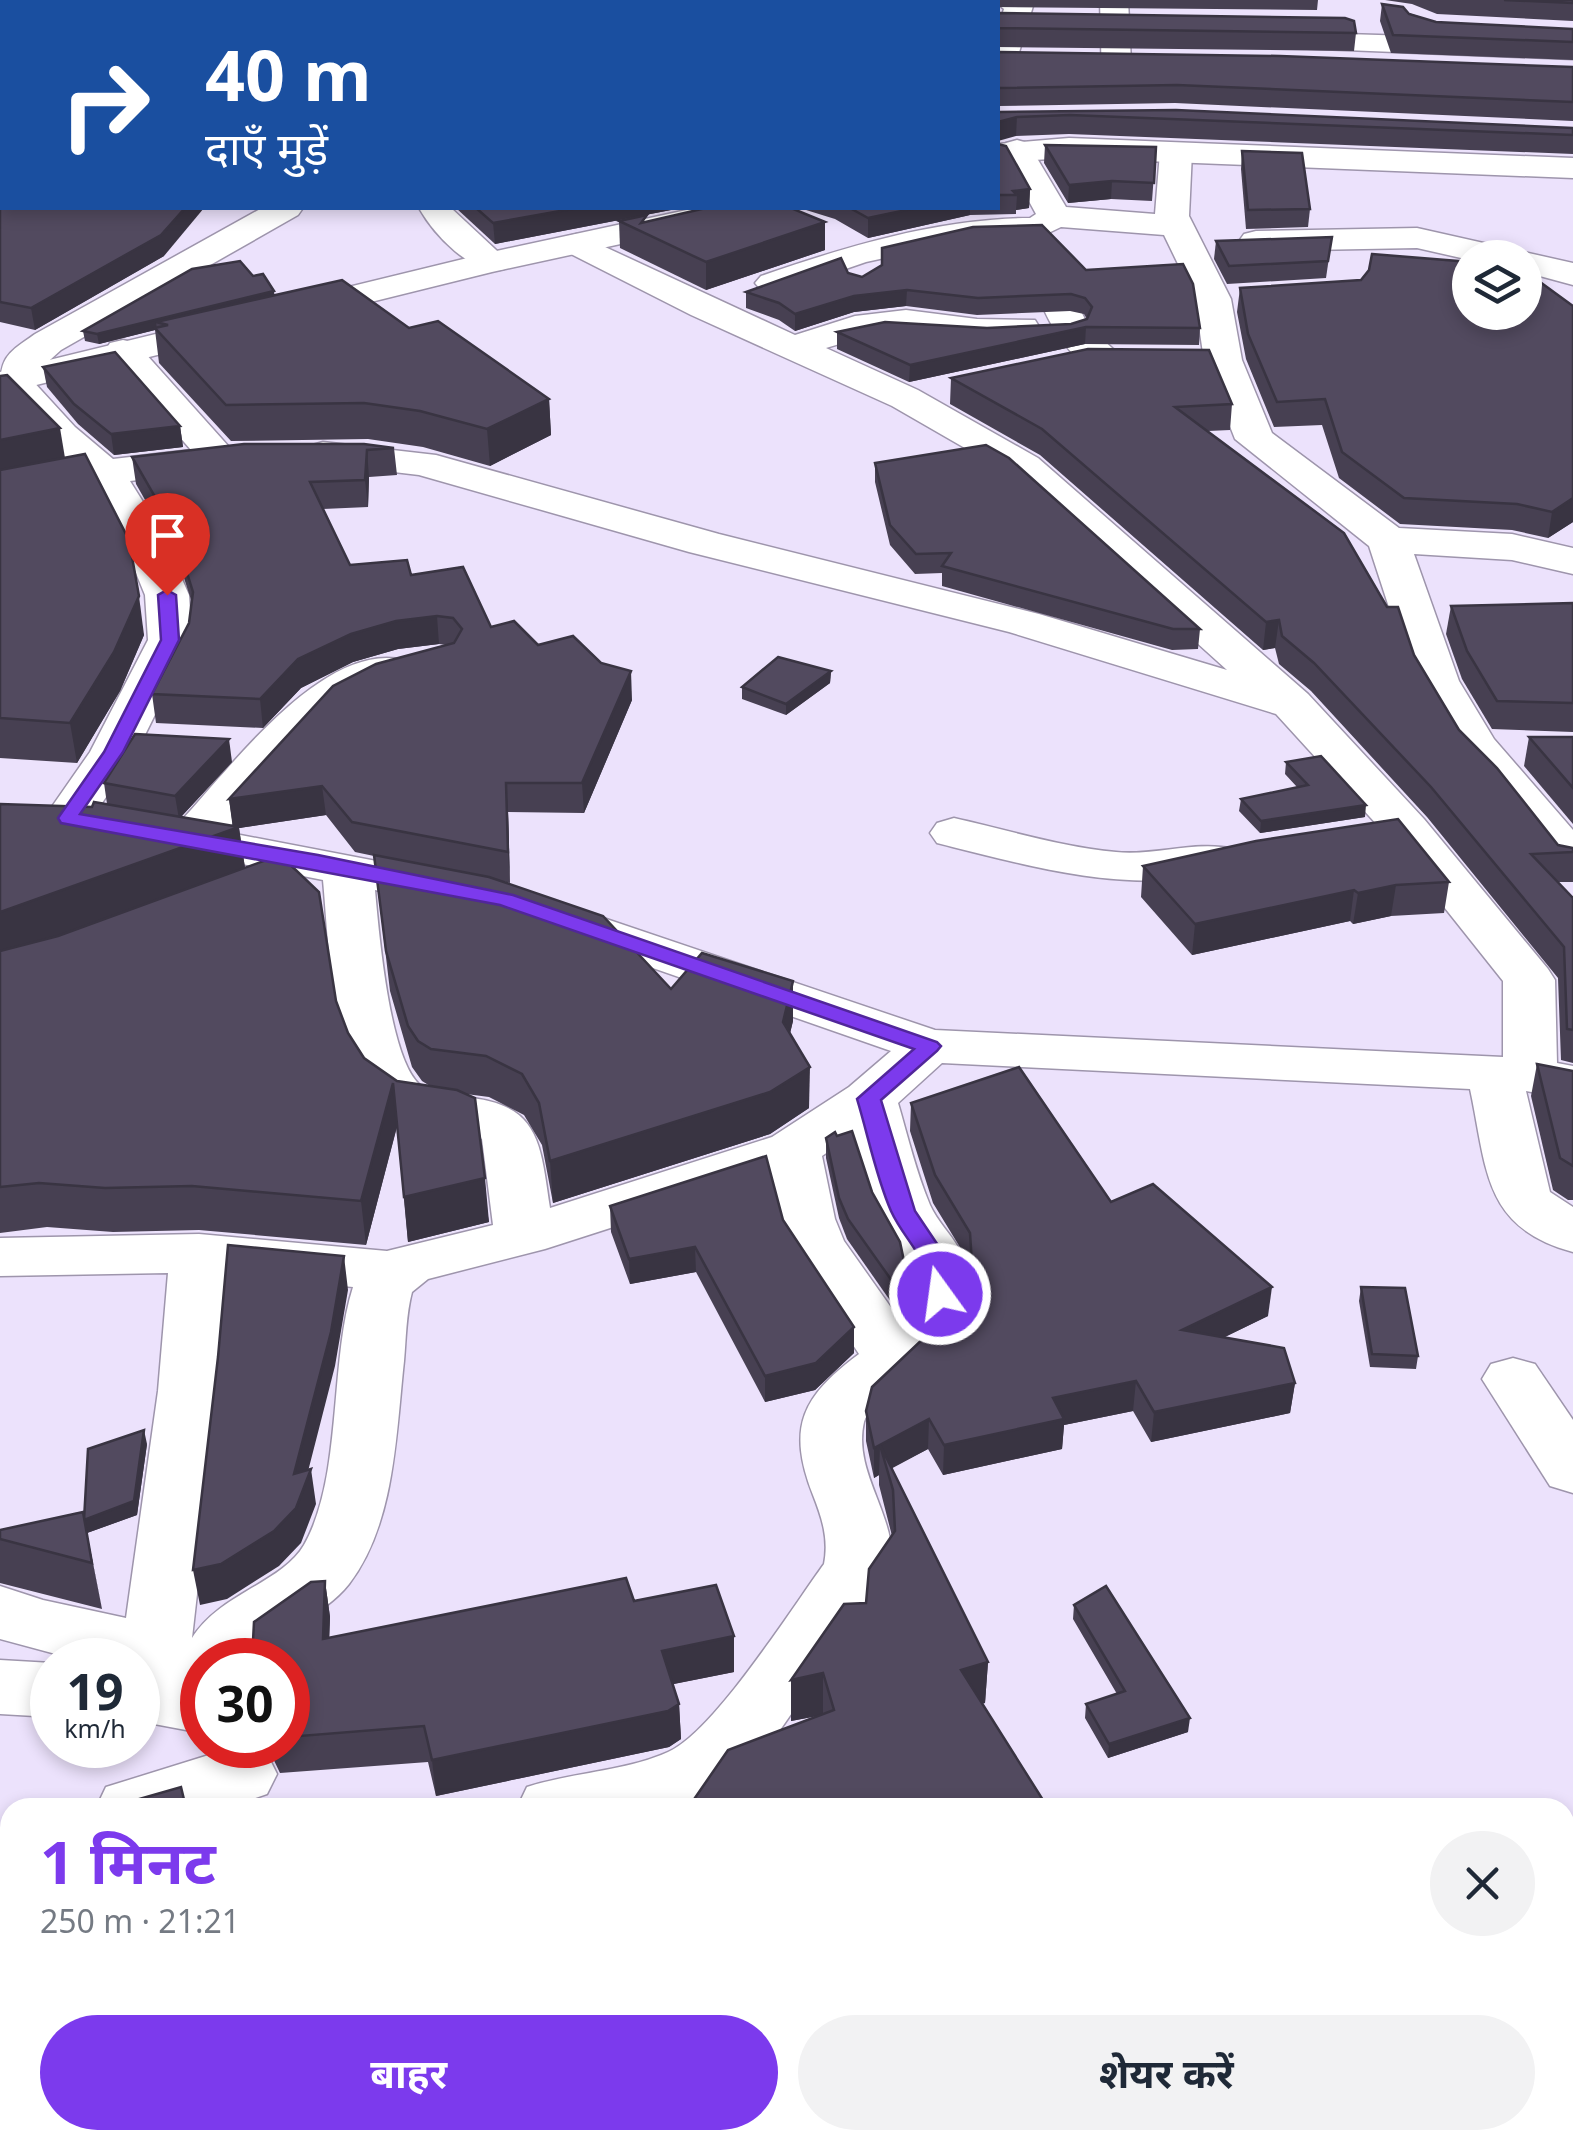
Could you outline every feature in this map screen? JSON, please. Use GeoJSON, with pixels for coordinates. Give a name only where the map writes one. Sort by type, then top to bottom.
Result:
{"type":"FeatureCollection","features":[{"type":"Feature","properties":{"kind":"street"},"geometry":{"type":"LineString","coordinates":[[1418,18],[1418,22],[1434,26],[1573,34]]}},
{"type":"Feature","properties":{"kind":"street"},"geometry":{"type":"LineString","coordinates":[[1373,54],[1369,32],[1357,25],[1266,39],[1373,54],[1573,72]]}},
{"type":"Feature","properties":{"kind":"street"},"geometry":{"type":"LineString","coordinates":[[1004,44],[1044,38],[1004,44]]}},
{"type":"Feature","properties":{"kind":"street"},"geometry":{"type":"LineString","coordinates":[[1373,54],[1573,50]]}},
{"type":"Feature","properties":{"kind":"street"},"geometry":{"type":"LineString","coordinates":[[1007,152],[1176,152],[1573,168]]}},
{"type":"Feature","properties":{"kind":"street"},"geometry":{"type":"LineString","coordinates":[[1007,152],[1054,216],[1180,236],[1452,243]]}},
{"type":"Feature","properties":{"kind":"street"},"geometry":{"type":"LineString","coordinates":[[1176,152],[1172,216],[1180,236],[1231,298],[1205,360],[1255,440],[1388,540],[1561,549]]}},
{"type":"Feature","properties":{"kind":"street"},"geometry":{"type":"LineString","coordinates":[[5,381],[22,361],[48,342],[282,210]]}},
{"type":"Feature","properties":{"kind":"street"},"geometry":{"type":"LineString","coordinates":[[437,210],[443,220],[492,262]]}},
{"type":"Feature","properties":{"kind":"street"},"geometry":{"type":"LineString","coordinates":[[5,381],[492,262],[728,210]]}},
{"type":"Feature","properties":{"kind":"street"},"geometry":{"type":"LineString","coordinates":[[746,210],[774,216]]}},
{"type":"Feature","properties":{"kind":"street"},"geometry":{"type":"LineString","coordinates":[[704,307],[860,254],[971,229],[1038,228],[1054,216]]}},
{"type":"Feature","properties":{"kind":"street"},"geometry":{"type":"LineString","coordinates":[[824,230],[860,254],[868,305]]}},
{"type":"Feature","properties":{"kind":"street"},"geometry":{"type":"LineString","coordinates":[[1346,278],[1354,238]]}},
{"type":"Feature","properties":{"kind":"street"},"geometry":{"type":"LineString","coordinates":[[577,244],[704,307],[906,398],[1024,466],[1292,704],[1408,829],[1529,980],[1532,1077],[1522,1196],[1533,1209],[1573,1234]]}},
{"type":"Feature","properties":{"kind":"street"},"geometry":{"type":"LineString","coordinates":[[1542,266],[1573,274]]}},
{"type":"Feature","properties":{"kind":"street"},"geometry":{"type":"LineString","coordinates":[[1050,365],[1118,358],[1073,333],[1052,288]]}},
{"type":"Feature","properties":{"kind":"street"},"geometry":{"type":"LineString","coordinates":[[868,305],[906,321],[961,329],[1070,326]]}},
{"type":"Feature","properties":{"kind":"street"},"geometry":{"type":"LineString","coordinates":[[797,346],[868,305]]}},
{"type":"Feature","properties":{"kind":"street"},"geometry":{"type":"LineString","coordinates":[[961,329],[1008,360]]}},
{"type":"Feature","properties":{"kind":"street"},"geometry":{"type":"LineString","coordinates":[[123,351],[219,458]]}},
{"type":"Feature","properties":{"kind":"street"},"geometry":{"type":"LineString","coordinates":[[5,381],[104,472],[140,529],[167,595],[170,640],[141,739],[46,815],[497,898],[930,1046],[1532,1077]]}},
{"type":"Feature","properties":{"kind":"street"},"geometry":{"type":"LineString","coordinates":[[906,398],[956,387]]}},
{"type":"Feature","properties":{"kind":"street"},"geometry":{"type":"LineString","coordinates":[[0,493],[104,472],[273,454],[367,455],[422,463],[704,543],[1024,623],[1292,704]]}},
{"type":"Feature","properties":{"kind":"street"},"geometry":{"type":"LineString","coordinates":[[1388,540],[1436,681],[1475,747],[1512,785],[1573,862]]}},
{"type":"Feature","properties":{"kind":"street"},"geometry":{"type":"LineString","coordinates":[[191,840],[335,690],[376,673],[423,662]]}},
{"type":"Feature","properties":{"kind":"street"},"geometry":{"type":"LineString","coordinates":[[218,744],[277,747]]}},
{"type":"Feature","properties":{"kind":"street"},"geometry":{"type":"LineString","coordinates":[[1475,747],[1534,748]]}},
{"type":"Feature","properties":{"kind":"street"},"geometry":{"type":"LineString","coordinates":[[1352,838],[1408,829]]}},
{"type":"Feature","properties":{"kind":"street"},"geometry":{"type":"LineString","coordinates":[[954,833],[1131,869],[1166,868],[1259,853]]}},
{"type":"Feature","properties":{"kind":"street"},"geometry":{"type":"LineString","coordinates":[[227,896],[332,865]]}},
{"type":"Feature","properties":{"kind":"street"},"geometry":{"type":"LineString","coordinates":[[332,865],[381,1068],[394,1092],[411,1107],[430,1114],[481,1115],[496,1119],[507,1128],[524,1236]]}},
{"type":"Feature","properties":{"kind":"street"},"geometry":{"type":"LineString","coordinates":[[171,1681],[248,1619],[302,1590],[328,1564],[342,1540],[352,1501],[380,1299],[385,1284],[396,1272],[437,1256],[524,1236],[792,1150],[869,1099],[930,1046]]}},
{"type":"Feature","properties":{"kind":"street"},"geometry":{"type":"LineString","coordinates":[[616,1798],[696,1772],[735,1739],[857,1570],[862,1533],[841,1490],[828,1446],[832,1420],[846,1395],[894,1358],[940,1294],[942,1276],[904,1212],[869,1099]]}},
{"type":"Feature","properties":{"kind":"street"},"geometry":{"type":"LineString","coordinates":[[792,1150],[806,1219],[816,1244],[894,1358]]}},
{"type":"Feature","properties":{"kind":"street"},"geometry":{"type":"LineString","coordinates":[[0,1257],[199,1253],[396,1272]]}},
{"type":"Feature","properties":{"kind":"street"},"geometry":{"type":"LineString","coordinates":[[171,1681],[199,1253]]}},
{"type":"Feature","properties":{"kind":"street"},"geometry":{"type":"LineString","coordinates":[[1512,1379],[1573,1470]]}},
{"type":"Feature","properties":{"kind":"street"},"geometry":{"type":"LineString","coordinates":[[0,1612],[171,1681]]}},
{"type":"Feature","properties":{"kind":"street"},"geometry":{"type":"LineString","coordinates":[[0,1687],[30,1689]]}},
{"type":"Feature","properties":{"kind":"street"},"geometry":{"type":"LineString","coordinates":[[167,1798],[246,1775]]}},
{"type":"Feature","properties":{"kind":"building"},"geometry":{"type":"Polygon","coordinates":[[[1504,0],[1573,0],[1573,3],[1504,0]]]}},
{"type":"Feature","properties":{"kind":"building"},"geometry":{"type":"Polygon","coordinates":[[[1382,4],[1403,7],[1409,14],[1436,22],[1573,29],[1573,42],[1393,35],[1382,4]]]}},
{"type":"Feature","properties":{"kind":"building"},"geometry":{"type":"Polygon","coordinates":[[[1000,13],[1345,18],[1354,21],[1356,33],[1000,28],[1000,13]]]}},
{"type":"Feature","properties":{"kind":"building"},"geometry":{"type":"Polygon","coordinates":[[[1000,52],[1280,56],[1573,67],[1573,102],[1177,85],[1000,88],[1000,52]]]}},
{"type":"Feature","properties":{"kind":"building"},"geometry":{"type":"Polygon","coordinates":[[[1176,110],[1573,128],[1573,135],[1070,115],[1000,121],[1000,112],[1176,110]]]}},
{"type":"Feature","properties":{"kind":"building"},"geometry":{"type":"Polygon","coordinates":[[[1000,144],[1006,146],[1030,189],[1013,191],[1017,195],[1000,195],[1000,144]]]}},
{"type":"Feature","properties":{"kind":"building"},"geometry":{"type":"Polygon","coordinates":[[[1045,145],[1156,147],[1154,183],[1069,185],[1045,145]]]}},
{"type":"Feature","properties":{"kind":"building"},"geometry":{"type":"Polygon","coordinates":[[[1242,151],[1302,153],[1310,209],[1248,210],[1242,151]]]}},
{"type":"Feature","properties":{"kind":"building"},"geometry":{"type":"Polygon","coordinates":[[[0,210],[183,210],[161,235],[31,308],[0,302],[0,210]]]}},
{"type":"Feature","properties":{"kind":"building"},"geometry":{"type":"Polygon","coordinates":[[[478,210],[566,210],[493,223],[478,210]]]}},
{"type":"Feature","properties":{"kind":"building"},"geometry":{"type":"Polygon","coordinates":[[[697,210],[796,210],[825,222],[706,262],[619,221],[647,215],[641,223],[697,210]]]}},
{"type":"Feature","properties":{"kind":"building"},"geometry":{"type":"Polygon","coordinates":[[[854,210],[906,210],[868,218],[854,210]]]}},
{"type":"Feature","properties":{"kind":"building"},"geometry":{"type":"Polygon","coordinates":[[[1042,225],[1086,270],[1183,264],[1193,284],[1200,328],[1086,327],[910,365],[837,332],[885,322],[987,328],[1071,324],[1087,319],[1092,307],[1085,298],[1071,294],[978,298],[907,290],[854,296],[795,314],[779,303],[746,292],[841,258],[848,273],[862,277],[882,265],[882,248],[973,227],[1042,225]]]}},
{"type":"Feature","properties":{"kind":"building"},"geometry":{"type":"Polygon","coordinates":[[[1332,237],[1328,261],[1229,266],[1216,241],[1332,237]]]}},
{"type":"Feature","properties":{"kind":"building"},"geometry":{"type":"Polygon","coordinates":[[[1372,254],[1452,261],[1452,330],[1542,330],[1542,283],[1573,306],[1573,498],[1552,512],[1517,504],[1404,498],[1342,452],[1325,399],[1277,402],[1248,334],[1240,288],[1361,280],[1369,270],[1372,254]]]}},
{"type":"Feature","properties":{"kind":"building"},"geometry":{"type":"Polygon","coordinates":[[[240,261],[253,276],[263,274],[274,291],[97,334],[83,331],[192,269],[240,261]]]}},
{"type":"Feature","properties":{"kind":"building"},"geometry":{"type":"Polygon","coordinates":[[[342,280],[409,328],[438,321],[549,399],[487,429],[420,411],[364,403],[226,405],[155,328],[168,325],[156,322],[342,280]]]}},
{"type":"Feature","properties":{"kind":"building"},"geometry":{"type":"Polygon","coordinates":[[[1088,349],[1209,350],[1232,404],[1175,407],[1344,533],[1387,607],[1398,607],[1414,655],[1459,730],[1497,768],[1558,845],[1573,848],[1573,852],[1531,854],[1573,898],[1573,1030],[1567,1029],[1564,947],[1431,787],[1314,663],[1282,636],[1279,620],[1266,622],[1042,429],[951,378],[1088,349]]]}},
{"type":"Feature","properties":{"kind":"building"},"geometry":{"type":"Polygon","coordinates":[[[115,352],[180,426],[111,434],[74,404],[43,367],[115,352]]]}},
{"type":"Feature","properties":{"kind":"building"},"geometry":{"type":"Polygon","coordinates":[[[7,375],[60,428],[0,440],[0,376],[7,375]]]}},
{"type":"Feature","properties":{"kind":"building"},"geometry":{"type":"Polygon","coordinates":[[[244,444],[364,444],[394,448],[367,450],[365,480],[310,482],[350,565],[407,560],[411,575],[463,567],[491,627],[514,621],[538,645],[573,636],[601,663],[631,671],[582,783],[506,783],[508,852],[352,822],[322,786],[229,799],[333,686],[376,664],[454,643],[462,629],[453,618],[396,621],[351,634],[298,659],[260,699],[152,694],[189,623],[193,592],[173,528],[132,457],[244,444]]]}},
{"type":"Feature","properties":{"kind":"building"},"geometry":{"type":"Polygon","coordinates":[[[986,445],[1009,458],[1200,629],[1173,629],[942,566],[951,553],[916,554],[890,525],[875,463],[986,445]]]}},
{"type":"Feature","properties":{"kind":"building"},"geometry":{"type":"Polygon","coordinates":[[[85,454],[129,540],[139,596],[114,652],[70,723],[0,718],[0,470],[85,454]]]}},
{"type":"Feature","properties":{"kind":"building"},"geometry":{"type":"Polygon","coordinates":[[[1573,603],[1573,703],[1497,701],[1467,651],[1451,606],[1573,603]]]}},
{"type":"Feature","properties":{"kind":"building"},"geometry":{"type":"Polygon","coordinates":[[[778,657],[831,671],[786,704],[742,687],[778,657]]]}},
{"type":"Feature","properties":{"kind":"building"},"geometry":{"type":"Polygon","coordinates":[[[135,734],[229,739],[175,796],[104,783],[135,734]]]}},
{"type":"Feature","properties":{"kind":"building"},"geometry":{"type":"Polygon","coordinates":[[[1529,737],[1573,737],[1573,788],[1529,737]]]}},
{"type":"Feature","properties":{"kind":"building"},"geometry":{"type":"Polygon","coordinates":[[[1321,756],[1366,805],[1261,821],[1241,799],[1308,785],[1286,762],[1321,756]]]}},
{"type":"Feature","properties":{"kind":"building"},"geometry":{"type":"Polygon","coordinates":[[[94,802],[239,827],[0,912],[0,804],[92,807],[94,802]]]}},
{"type":"Feature","properties":{"kind":"building"},"geometry":{"type":"Polygon","coordinates":[[[1398,819],[1449,882],[1396,885],[1358,893],[1354,890],[1195,924],[1143,866],[1256,841],[1398,819]]]}},
{"type":"Feature","properties":{"kind":"building"},"geometry":{"type":"Polygon","coordinates":[[[280,855],[319,892],[336,1001],[348,1033],[364,1058],[397,1081],[457,1090],[475,1098],[485,1178],[404,1197],[393,1083],[361,1201],[192,1186],[105,1188],[39,1183],[0,1187],[0,951],[58,936],[280,855]]]}},
{"type":"Feature","properties":{"kind":"building"},"geometry":{"type":"Polygon","coordinates":[[[374,855],[489,877],[603,916],[671,989],[702,953],[793,981],[783,1022],[810,1067],[770,1092],[550,1161],[539,1103],[522,1074],[486,1056],[431,1049],[418,1041],[408,1026],[386,951],[374,855]]]}},
{"type":"Feature","properties":{"kind":"building"},"geometry":{"type":"Polygon","coordinates":[[[1537,1064],[1573,1071],[1573,1166],[1560,1158],[1537,1064]]]}},
{"type":"Feature","properties":{"kind":"building"},"geometry":{"type":"Polygon","coordinates":[[[1019,1067],[1111,1202],[1153,1184],[1272,1287],[1182,1330],[1284,1348],[1295,1383],[1154,1412],[1136,1381],[1053,1398],[1064,1419],[944,1445],[929,1419],[874,1448],[866,1411],[872,1387],[943,1320],[961,1294],[972,1264],[970,1233],[935,1175],[911,1103],[1019,1067]]]}},
{"type":"Feature","properties":{"kind":"building"},"geometry":{"type":"Polygon","coordinates":[[[852,1131],[872,1192],[900,1242],[905,1266],[897,1288],[848,1219],[839,1198],[826,1138],[835,1132],[837,1136],[852,1131]]]}},
{"type":"Feature","properties":{"kind":"building"},"geometry":{"type":"Polygon","coordinates":[[[766,1156],[783,1220],[854,1327],[816,1363],[765,1376],[695,1247],[629,1259],[610,1206],[766,1156]]]}},
{"type":"Feature","properties":{"kind":"building"},"geometry":{"type":"Polygon","coordinates":[[[228,1245],[344,1256],[331,1332],[294,1474],[311,1469],[296,1508],[274,1531],[221,1564],[193,1570],[218,1357],[228,1245]]]}},
{"type":"Feature","properties":{"kind":"building"},"geometry":{"type":"Polygon","coordinates":[[[1361,1287],[1405,1288],[1418,1356],[1372,1354],[1361,1287]]]}},
{"type":"Feature","properties":{"kind":"building"},"geometry":{"type":"Polygon","coordinates":[[[144,1430],[134,1501],[84,1520],[88,1449],[144,1430]]]}},
{"type":"Feature","properties":{"kind":"building"},"geometry":{"type":"Polygon","coordinates":[[[880,1445],[988,1662],[961,1670],[1042,1798],[695,1798],[728,1750],[834,1710],[823,1673],[791,1680],[844,1604],[866,1603],[869,1569],[895,1531],[893,1490],[880,1445]]]}},
{"type":"Feature","properties":{"kind":"building"},"geometry":{"type":"Polygon","coordinates":[[[83,1512],[92,1563],[0,1539],[0,1530],[83,1512]]]}},
{"type":"Feature","properties":{"kind":"building"},"geometry":{"type":"Polygon","coordinates":[[[626,1578],[634,1601],[716,1585],[734,1636],[662,1651],[679,1704],[668,1711],[432,1760],[424,1726],[310,1735],[310,1638],[253,1638],[254,1622],[311,1582],[325,1581],[323,1639],[626,1578]]]}},
{"type":"Feature","properties":{"kind":"building"},"geometry":{"type":"Polygon","coordinates":[[[1106,1586],[1190,1718],[1109,1744],[1086,1704],[1125,1691],[1074,1605],[1106,1586]]]}},
{"type":"Feature","properties":{"kind":"building"},"geometry":{"type":"Polygon","coordinates":[[[181,1787],[184,1798],[143,1798],[181,1787]]]}},
{"type":"Feature","properties":{"kind":"route"},"geometry":{"type":"LineString","coordinates":[[167,595],[170,640],[114,752],[68,818],[506,900],[930,1046],[869,1099],[904,1212],[942,1276],[940,1294]]}}]}
